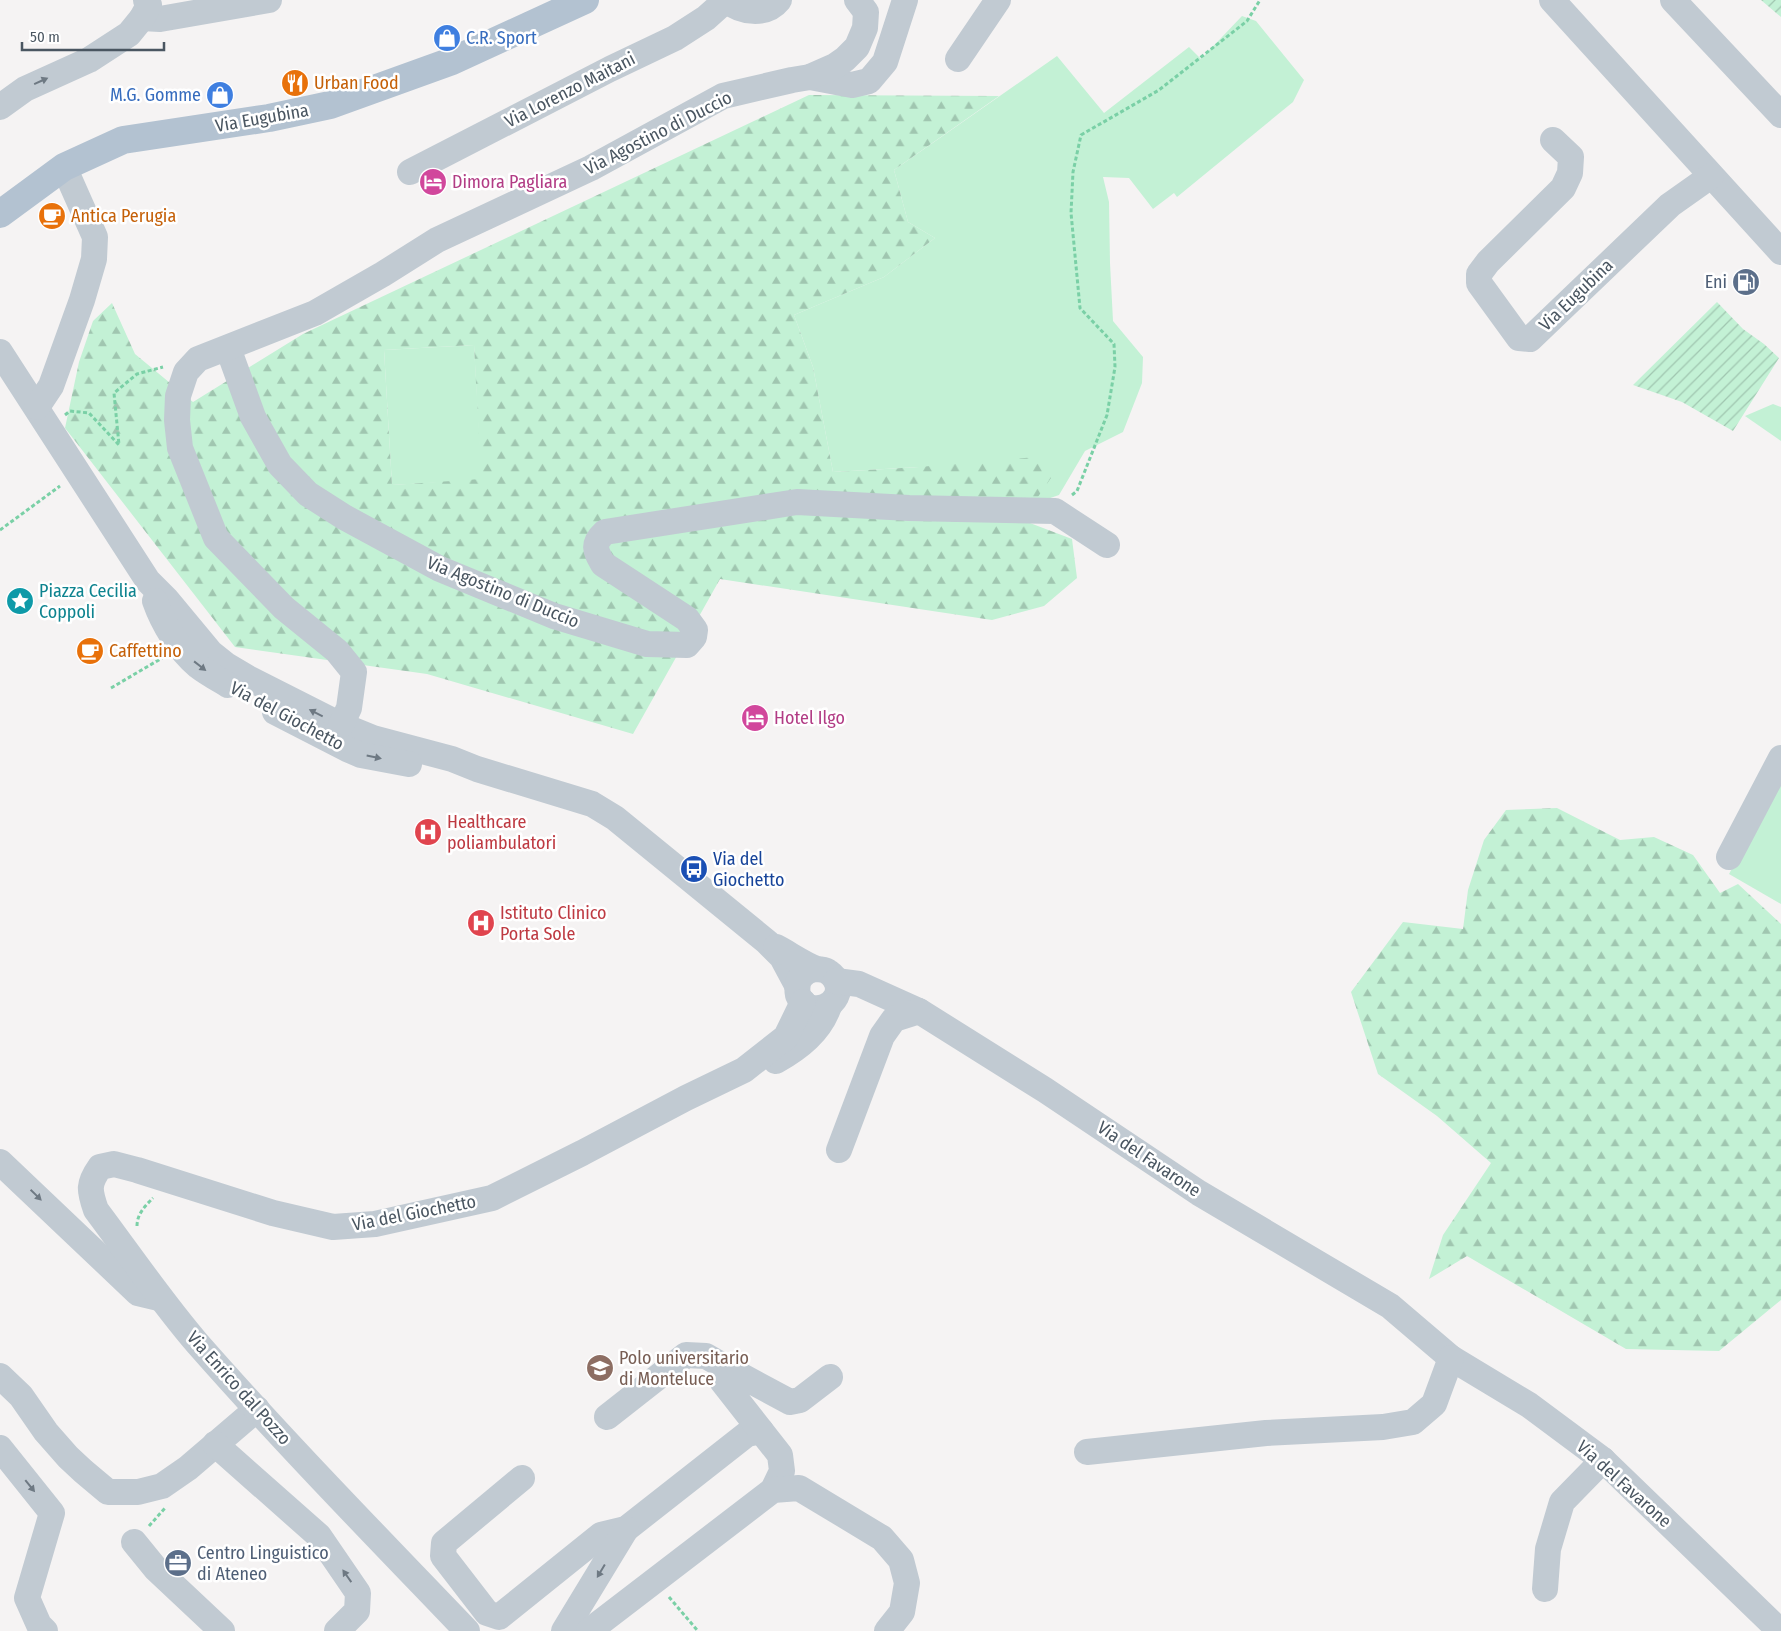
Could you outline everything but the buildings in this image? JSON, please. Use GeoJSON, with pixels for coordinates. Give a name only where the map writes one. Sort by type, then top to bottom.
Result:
{"type":"FeatureCollection","features":[{"type":"Feature","properties":{"kind":"main road","name":"Via Eugubina"},"geometry":{"type":"LineString","coordinates":[[0,214],[64,167],[123,140],[269,118],[330,105],[452,61],[585,0]]}},
{"type":"Feature","properties":{"kind":"street"},"geometry":{"type":"LineString","coordinates":[[0,107],[25,89],[89,60],[129,34],[144,9],[160,19],[269,0]]}},
{"type":"Feature","properties":{"kind":"street"},"geometry":{"type":"LineString","coordinates":[[726,0],[737,8],[765,10],[776,4],[779,0]]}},
{"type":"Feature","properties":{"kind":"street","name":"Via Lorenzo Maitani"},"geometry":{"type":"LineString","coordinates":[[410,172],[610,69],[675,38],[706,18],[726,0]]}},
{"type":"Feature","properties":{"kind":"street","name":"Via Agostino di Duccio"},"geometry":{"type":"LineString","coordinates":[[198,359],[315,313],[437,240],[591,168],[724,96],[810,77],[845,59],[857,47],[865,28],[866,12],[856,0]]}},
{"type":"Feature","properties":{"kind":"street"},"geometry":{"type":"LineString","coordinates":[[810,77],[852,85],[869,81],[885,62],[905,0]]}},
{"type":"Feature","properties":{"kind":"street"},"geometry":{"type":"LineString","coordinates":[[958,59],[998,0]]}},
{"type":"Feature","properties":{"kind":"street"},"geometry":{"type":"LineString","coordinates":[[1552,0],[1781,252]]}},
{"type":"Feature","properties":{"kind":"street"},"geometry":{"type":"LineString","coordinates":[[1673,0],[1781,115]]}},
{"type":"Feature","properties":{"kind":"street","name":"Via Eugubina"},"geometry":{"type":"LineString","coordinates":[[1553,140],[1571,157],[1570,173],[1564,188],[1488,262],[1479,274],[1479,283],[1519,338],[1530,339],[1670,206],[1711,176]]}},
{"type":"Feature","properties":{"kind":"street"},"geometry":{"type":"LineString","coordinates":[[43,417],[51,386],[82,300],[94,259],[95,237],[64,167]]}},
{"type":"Feature","properties":{"kind":"street","name":"Via Agostino di Duccio"},"geometry":{"type":"LineString","coordinates":[[228,348],[253,416],[280,464],[308,494],[344,517],[440,569],[554,616],[648,644],[686,645],[694,637],[695,630],[687,620],[603,564],[596,551],[597,539],[604,532],[797,502],[909,508],[1055,511]]}},
{"type":"Feature","properties":{"kind":"street","name":"Via del Giochetto"},"geometry":{"type":"LineString","coordinates":[[0,352],[148,582],[157,608],[173,638],[197,665],[231,687],[328,740],[361,755],[406,764],[477,769]]}},
{"type":"Feature","properties":{"kind":"street"},"geometry":{"type":"LineString","coordinates":[[198,359],[186,372],[178,396],[177,420],[180,448],[216,538],[284,608],[337,651],[354,672],[349,708],[340,725]]}},
{"type":"Feature","properties":{"kind":"street"},"geometry":{"type":"LineString","coordinates":[[1055,511],[1107,546]]}},
{"type":"Feature","properties":{"kind":"street","name":"Via del Giochetto"},"geometry":{"type":"LineString","coordinates":[[148,582],[167,600],[211,652],[226,665],[340,725],[373,738],[452,759],[477,769],[592,804],[615,818],[767,942],[782,958],[800,993]]}},
{"type":"Feature","properties":{"kind":"street"},"geometry":{"type":"LineString","coordinates":[[1729,857],[1781,758]]}},
{"type":"Feature","properties":{"kind":"street","name":"Via del Giochetto"},"geometry":{"type":"LineString","coordinates":[[162,1299],[96,1210],[90,1194],[91,1180],[100,1167],[114,1164],[273,1213],[333,1227],[375,1224],[492,1198],[686,1098],[744,1070],[772,1063],[796,1050],[819,1026],[837,993],[827,975],[767,942]]}},
{"type":"Feature","properties":{"kind":"street","name":"Via del Giochetto"},"geometry":{"type":"LineString","coordinates":[[744,1070],[786,1037],[800,993],[802,976],[806,972],[827,975]]}},
{"type":"Feature","properties":{"kind":"street","name":"Via del Favarone"},"geometry":{"type":"LineString","coordinates":[[827,975],[859,984],[919,1011],[1045,1090],[1199,1193],[1390,1306],[1451,1358],[1529,1405],[1603,1460],[1780,1631]]}},
{"type":"Feature","properties":{"kind":"street"},"geometry":{"type":"LineString","coordinates":[[800,993],[810,1008],[816,1009],[829,1006]]}},
{"type":"Feature","properties":{"kind":"street"},"geometry":{"type":"LineString","coordinates":[[839,1150],[882,1036],[894,1019],[919,1011]]}},
{"type":"Feature","properties":{"kind":"street"},"geometry":{"type":"LineString","coordinates":[[0,1162],[138,1293],[162,1299]]}},
{"type":"Feature","properties":{"kind":"street","name":"Via Enrico dal Pozzo"},"geometry":{"type":"LineString","coordinates":[[162,1299],[196,1341],[257,1409],[467,1631]]}},
{"type":"Feature","properties":{"kind":"street"},"geometry":{"type":"LineString","coordinates":[[607,1417],[686,1355],[706,1356],[790,1402],[800,1400],[830,1377]]}},
{"type":"Feature","properties":{"kind":"street"},"geometry":{"type":"LineString","coordinates":[[1087,1452],[1266,1432],[1383,1427],[1414,1422],[1434,1404],[1451,1358]]}},
{"type":"Feature","properties":{"kind":"street"},"geometry":{"type":"LineString","coordinates":[[589,1631],[773,1490],[782,1472],[780,1455],[722,1381],[725,1367]]}},
{"type":"Feature","properties":{"kind":"street"},"geometry":{"type":"LineString","coordinates":[[0,1376],[21,1396],[46,1432],[68,1457],[108,1492],[138,1492],[162,1486],[188,1468],[257,1409]]}},
{"type":"Feature","properties":{"kind":"street"},"geometry":{"type":"LineString","coordinates":[[564,1631],[626,1529],[746,1434],[761,1430]]}},
{"type":"Feature","properties":{"kind":"street"},"geometry":{"type":"LineString","coordinates":[[215,1444],[319,1536],[358,1592],[357,1612],[337,1631]]}},
{"type":"Feature","properties":{"kind":"street"},"geometry":{"type":"LineString","coordinates":[[0,1448],[52,1513],[28,1598],[39,1625],[45,1631]]}},
{"type":"Feature","properties":{"kind":"street"},"geometry":{"type":"LineString","coordinates":[[1544,1589],[1548,1549],[1562,1502],[1603,1460]]}},
{"type":"Feature","properties":{"kind":"street"},"geometry":{"type":"LineString","coordinates":[[522,1478],[444,1543],[444,1556],[488,1613],[499,1617],[601,1535],[626,1529]]}},
{"type":"Feature","properties":{"kind":"street"},"geometry":{"type":"LineString","coordinates":[[773,1490],[799,1488],[882,1538],[901,1560],[907,1583],[902,1612],[887,1631]]}},
{"type":"Feature","properties":{"kind":"street"},"geometry":{"type":"LineString","coordinates":[[134,1542],[156,1569],[222,1631]]}},
{"type":"Feature","properties":{"kind":"path"},"geometry":{"type":"LineString","coordinates":[[1055,511],[1077,491],[1107,415],[1115,367],[1114,344],[1080,308],[1071,213],[1073,172],[1081,135],[1159,90],[1247,21],[1260,0]]}},
{"type":"Feature","properties":{"kind":"path"},"geometry":{"type":"LineString","coordinates":[[43,417],[70,411],[89,413],[120,445],[114,393],[138,374],[198,359]]}},
{"type":"Feature","properties":{"kind":"path"},"geometry":{"type":"LineString","coordinates":[[0,530],[78,472]]}},
{"type":"Feature","properties":{"kind":"path"},"geometry":{"type":"LineString","coordinates":[[111,688],[150,664]]}},
{"type":"Feature","properties":{"kind":"path"},"geometry":{"type":"LineString","coordinates":[[655,1580],[697,1630]]}},
{"type":"Feature","properties":{"kind":"green space"},"geometry":{"type":"Polygon","coordinates":[[[1761,0],[1781,0],[1781,17],[1761,0]]]}},
{"type":"Feature","properties":{"kind":"green space"},"geometry":{"type":"Polygon","coordinates":[[[1242,16],[1256,21],[1304,80],[1293,102],[1177,197],[1174,193],[1153,209],[1129,178],[1103,177],[1109,202],[1113,321],[1143,357],[1142,383],[1123,432],[1085,451],[1059,495],[1033,504],[919,467],[833,472],[813,367],[794,315],[884,277],[935,238],[908,222],[894,170],[1057,56],[1104,113],[1189,47],[1201,59],[1242,16]]]}},
{"type":"Feature","properties":{"kind":"green space"},"geometry":{"type":"Polygon","coordinates":[[[809,95],[999,96],[894,170],[908,222],[935,238],[884,277],[794,315],[813,367],[833,472],[1036,457],[1051,478],[1022,520],[1072,539],[1077,578],[1044,606],[992,620],[720,579],[633,734],[427,674],[235,647],[65,428],[79,362],[93,321],[112,303],[135,354],[193,402],[303,334],[809,95]],[[474,345],[384,350],[392,485],[481,479],[474,345]]]}},
{"type":"Feature","properties":{"kind":"green space"},"geometry":{"type":"Polygon","coordinates":[[[1717,302],[1743,329],[1779,358],[1733,431],[1682,402],[1633,385],[1717,302]]]}},
{"type":"Feature","properties":{"kind":"green space"},"geometry":{"type":"Polygon","coordinates":[[[474,345],[482,480],[392,485],[384,350],[474,345]]]}},
{"type":"Feature","properties":{"kind":"green space"},"geometry":{"type":"Polygon","coordinates":[[[1773,404],[1781,407],[1781,441],[1745,416],[1773,404]]]}},
{"type":"Feature","properties":{"kind":"green space"},"geometry":{"type":"Polygon","coordinates":[[[1781,781],[1781,904],[1729,874],[1781,781]]]}},
{"type":"Feature","properties":{"kind":"green space"},"geometry":{"type":"Polygon","coordinates":[[[1557,808],[1620,840],[1654,837],[1693,855],[1720,893],[1738,884],[1781,924],[1781,1300],[1719,1351],[1626,1349],[1467,1256],[1429,1279],[1443,1235],[1491,1163],[1437,1116],[1378,1074],[1351,992],[1403,922],[1463,929],[1468,890],[1484,840],[1506,810],[1557,808]]]}},
{"type":"Feature","properties":{"kind":"place","name":"C.R. Sport"},"geometry":{"type":"Point","coordinates":[447,38]}},
{"type":"Feature","properties":{"kind":"place","name":"Urban Food"},"geometry":{"type":"Point","coordinates":[295,83]}},
{"type":"Feature","properties":{"kind":"place","name":"M.G. Gomme"},"geometry":{"type":"Point","coordinates":[220,95]}},
{"type":"Feature","properties":{"kind":"place","name":"Dimora Pagliara"},"geometry":{"type":"Point","coordinates":[433,182]}},
{"type":"Feature","properties":{"kind":"place","name":"Antica Perugia"},"geometry":{"type":"Point","coordinates":[52,216]}},
{"type":"Feature","properties":{"kind":"place","name":"Eni"},"geometry":{"type":"Point","coordinates":[1746,282]}},
{"type":"Feature","properties":{"kind":"place","name":"Piazza Cecilia Coppoli"},"geometry":{"type":"Point","coordinates":[20,601]}},
{"type":"Feature","properties":{"kind":"place","name":"Caffettino"},"geometry":{"type":"Point","coordinates":[90,651]}},
{"type":"Feature","properties":{"kind":"place","name":"Hotel Ilgo"},"geometry":{"type":"Point","coordinates":[755,718]}},
{"type":"Feature","properties":{"kind":"place","name":"Healthcare poliambulatori"},"geometry":{"type":"Point","coordinates":[428,832]}},
{"type":"Feature","properties":{"kind":"place","name":"Via del Giochetto"},"geometry":{"type":"Point","coordinates":[694,869]}},
{"type":"Feature","properties":{"kind":"place","name":"Istituto Clinico Porta Sole"},"geometry":{"type":"Point","coordinates":[481,923]}},
{"type":"Feature","properties":{"kind":"place","name":"Polo universitario di Monteluce"},"geometry":{"type":"Point","coordinates":[600,1368]}},
{"type":"Feature","properties":{"kind":"place","name":"Centro Linguistico di Ateneo"},"geometry":{"type":"Point","coordinates":[178,1563]}}]}
